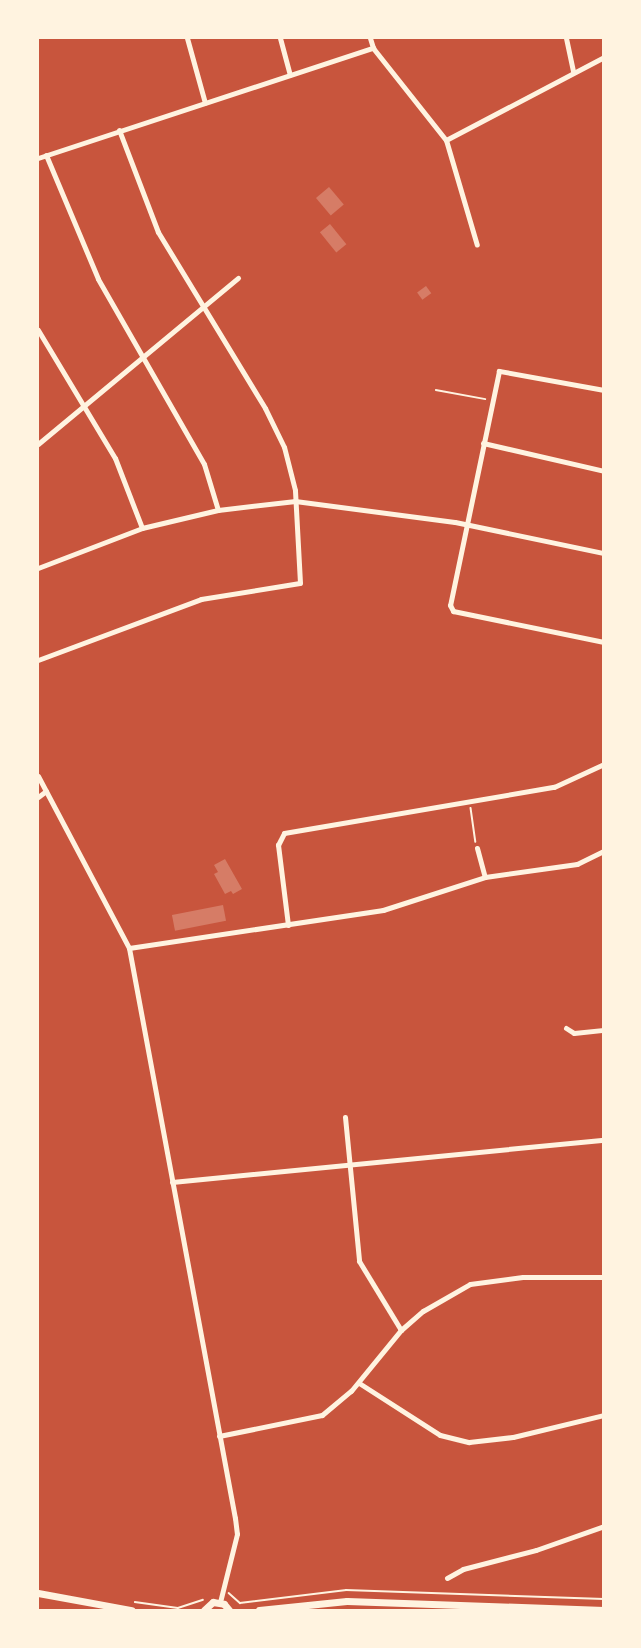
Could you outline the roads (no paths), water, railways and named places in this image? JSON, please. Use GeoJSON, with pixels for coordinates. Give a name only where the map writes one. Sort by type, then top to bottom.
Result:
{"type":"FeatureCollection","features":[{"type":"Feature","properties":{"kind":"street"},"geometry":{"type":"LineString","coordinates":[[187,38],[205,103]]}},
{"type":"Feature","properties":{"kind":"street"},"geometry":{"type":"LineString","coordinates":[[279,38],[290,75]]}},
{"type":"Feature","properties":{"kind":"street"},"geometry":{"type":"LineString","coordinates":[[370,38],[373,48],[446,140],[477,245]]}},
{"type":"Feature","properties":{"kind":"street"},"geometry":{"type":"LineString","coordinates":[[566,38],[573,72]]}},
{"type":"Feature","properties":{"kind":"street"},"geometry":{"type":"LineString","coordinates":[[38,158],[373,48]]}},
{"type":"Feature","properties":{"kind":"street"},"geometry":{"type":"LineString","coordinates":[[446,140],[603,57]]}},
{"type":"Feature","properties":{"kind":"street"},"geometry":{"type":"LineString","coordinates":[[38,660],[201,599],[300,583],[292,469],[276,428],[158,232],[119,130]]}},
{"type":"Feature","properties":{"kind":"street"},"geometry":{"type":"LineString","coordinates":[[46,155],[98,279],[193,441],[218,510]]}},
{"type":"Feature","properties":{"kind":"street"},"geometry":{"type":"LineString","coordinates":[[38,444],[238,278]]}},
{"type":"Feature","properties":{"kind":"street"},"geometry":{"type":"LineString","coordinates":[[38,330],[114,458],[142,528]]}},
{"type":"Feature","properties":{"kind":"street"},"geometry":{"type":"LineString","coordinates":[[603,390],[499,371],[464,524],[450,605],[453,611],[603,642]]}},
{"type":"Feature","properties":{"kind":"street"},"geometry":{"type":"LineString","coordinates":[[483,443],[603,471]]}},
{"type":"Feature","properties":{"kind":"street"},"geometry":{"type":"LineString","coordinates":[[38,568],[142,528],[218,510],[295,501],[464,524],[603,553]]}},
{"type":"Feature","properties":{"kind":"street"},"geometry":{"type":"LineString","coordinates":[[288,925],[278,845],[284,833],[470,799],[554,787],[603,764]]}},
{"type":"Feature","properties":{"kind":"street"},"geometry":{"type":"LineString","coordinates":[[38,776],[129,948],[237,1534],[220,1602]]}},
{"type":"Feature","properties":{"kind":"street"},"geometry":{"type":"LineString","coordinates":[[38,797],[46,791]]}},
{"type":"Feature","properties":{"kind":"street"},"geometry":{"type":"LineString","coordinates":[[477,848],[485,877]]}},
{"type":"Feature","properties":{"kind":"street"},"geometry":{"type":"LineString","coordinates":[[129,948],[383,910],[485,877],[577,864],[603,851]]}},
{"type":"Feature","properties":{"kind":"street"},"geometry":{"type":"LineString","coordinates":[[566,1028],[574,1033],[603,1030]]}},
{"type":"Feature","properties":{"kind":"street"},"geometry":{"type":"LineString","coordinates":[[345,1116],[359,1261],[401,1330]]}},
{"type":"Feature","properties":{"kind":"street"},"geometry":{"type":"LineString","coordinates":[[172,1182],[603,1140]]}},
{"type":"Feature","properties":{"kind":"street"},"geometry":{"type":"LineString","coordinates":[[219,1436],[322,1415],[338,1405],[401,1330],[423,1311],[470,1284],[523,1277],[603,1277]]}},
{"type":"Feature","properties":{"kind":"street"},"geometry":{"type":"LineString","coordinates":[[358,1383],[440,1435],[469,1442],[513,1437],[603,1415]]}},
{"type":"Feature","properties":{"kind":"street"},"geometry":{"type":"LineString","coordinates":[[447,1578],[463,1569],[536,1550],[603,1526]]}},
{"type":"Feature","properties":{"kind":"street"},"geometry":{"type":"LineString","coordinates":[[38,1593],[131,1611]]}},
{"type":"Feature","properties":{"kind":"street"},"geometry":{"type":"LineString","coordinates":[[259,1611],[347,1601],[483,1608],[603,1610]]}},
{"type":"Feature","properties":{"kind":"street"},"geometry":{"type":"LineString","coordinates":[[204,1611],[207,1605],[220,1602]]}},
{"type":"Feature","properties":{"kind":"street"},"geometry":{"type":"LineString","coordinates":[[220,1602],[229,1611]]}}]}
